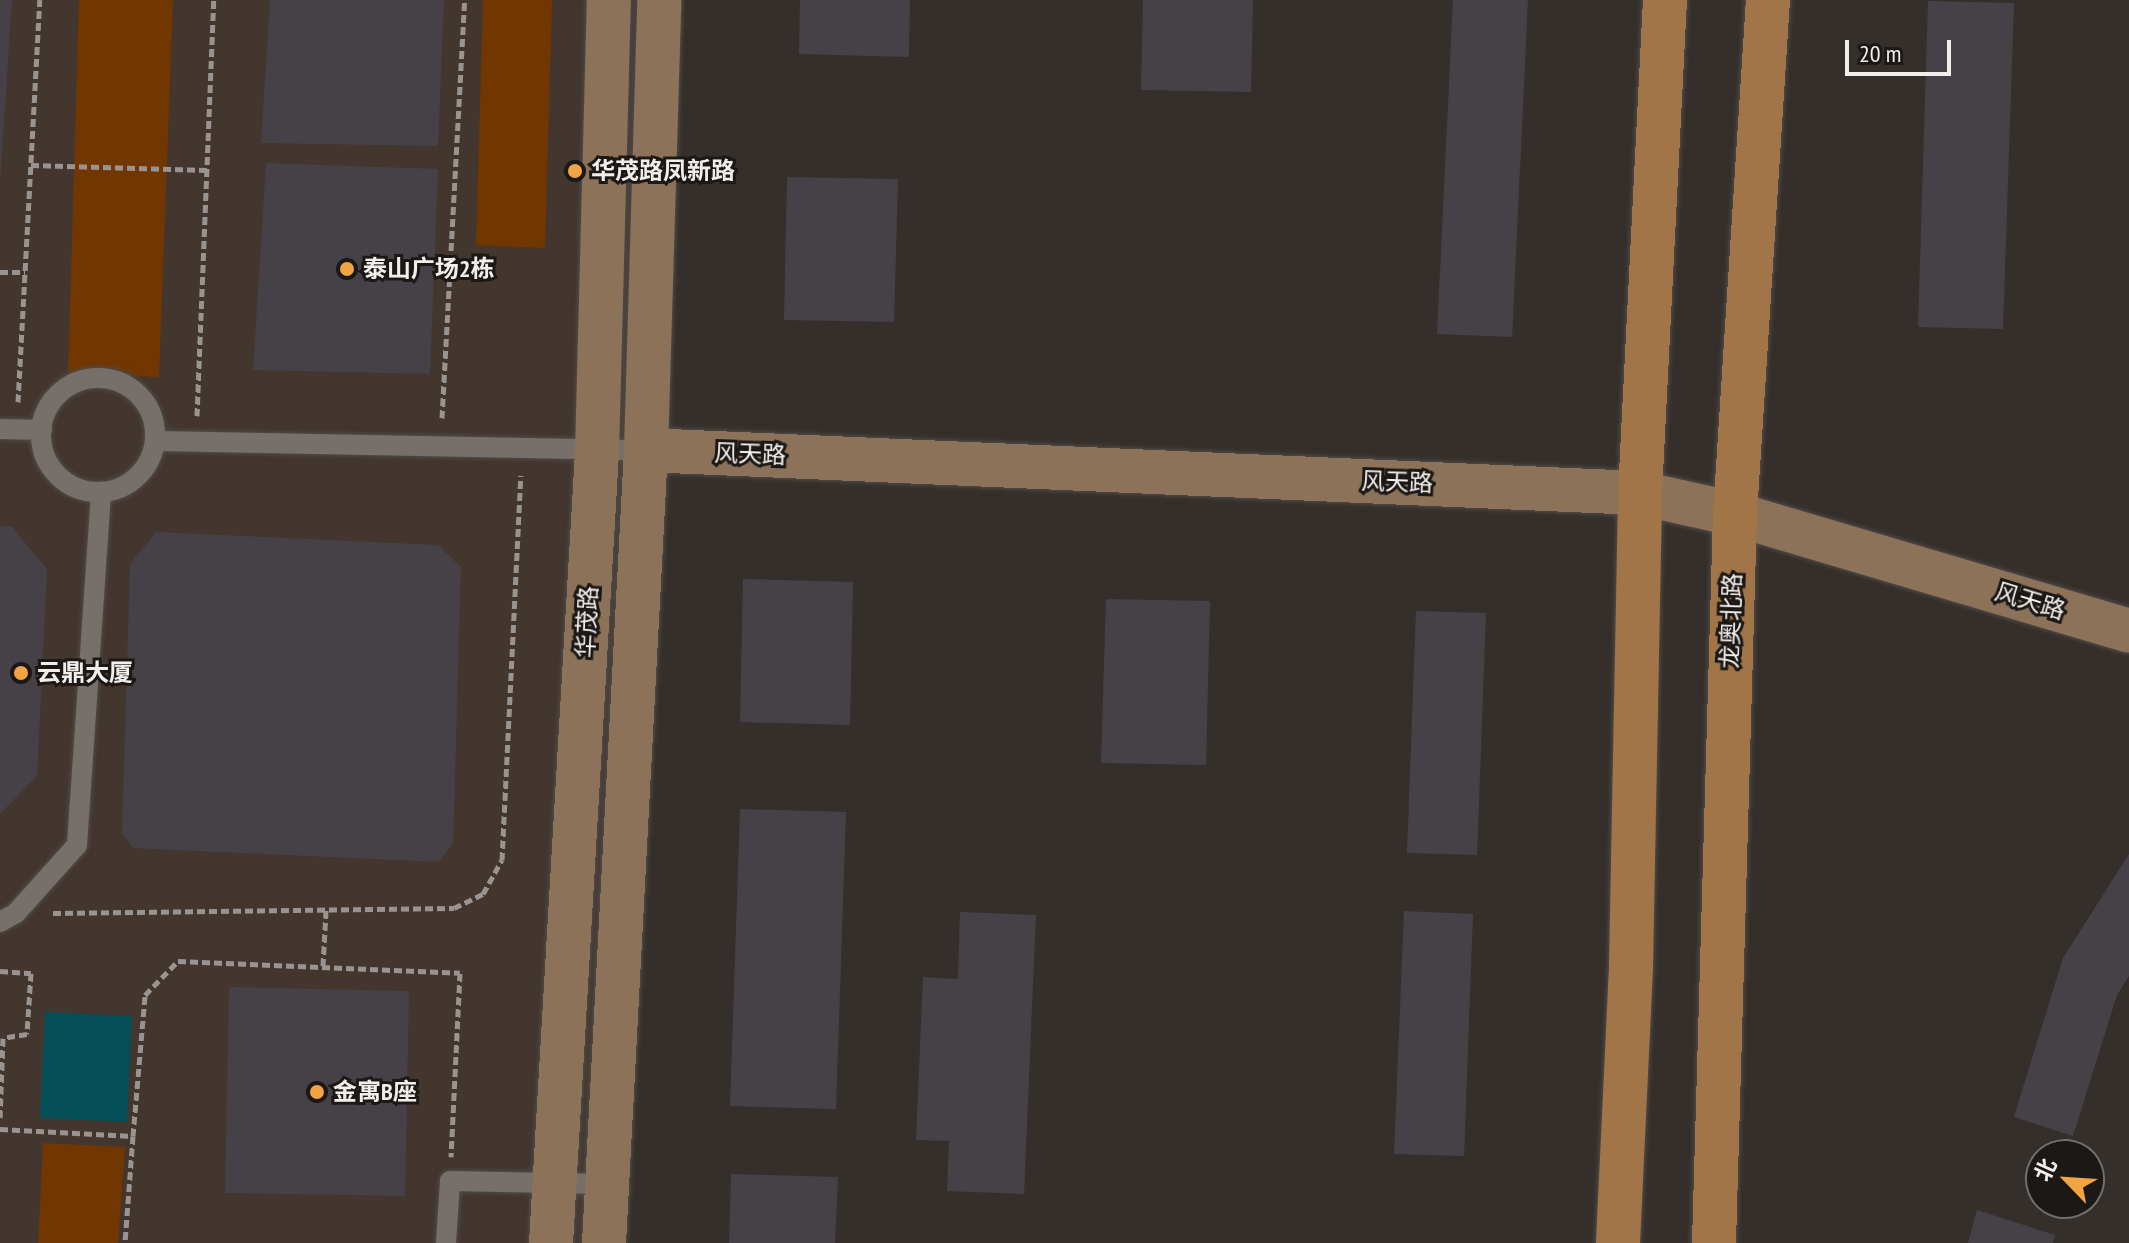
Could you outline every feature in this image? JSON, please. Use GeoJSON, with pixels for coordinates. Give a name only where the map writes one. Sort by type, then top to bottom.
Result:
{"type":"FeatureCollection","features":[{"type":"Feature","properties":{"kind":"main road"},"geometry":{"type":"LineString","coordinates":[[1618,1243],[1631,966],[1640,493],[1665,0]]}},
{"type":"Feature","properties":{"kind":"main road","name":"龙奥北路"},"geometry":{"type":"LineString","coordinates":[[1714,1243],[1735,514],[1768,0]]}},
{"type":"Feature","properties":{"kind":"street","name":"华茂路"},"geometry":{"type":"LineString","coordinates":[[551,1243],[597,452],[609,0]]}},
{"type":"Feature","properties":{"kind":"street","name":"华茂路"},"geometry":{"type":"LineString","coordinates":[[604,1243],[646,450],[659,0]]}},
{"type":"Feature","properties":{"kind":"street","name":"风天路"},"geometry":{"type":"LineString","coordinates":[[646,450],[1640,493],[1735,514],[2129,631]]}},
{"type":"Feature","properties":{"kind":"lane"},"geometry":{"type":"LineString","coordinates":[[109,378],[141,396],[151,412],[155,441],[135,479],[101,492],[64,481],[51,467],[42,430],[57,395],[72,384],[109,378]]}},
{"type":"Feature","properties":{"kind":"lane"},"geometry":{"type":"LineString","coordinates":[[8,429],[42,430]]}},
{"type":"Feature","properties":{"kind":"lane"},"geometry":{"type":"LineString","coordinates":[[155,441],[597,452],[646,450]]}},
{"type":"Feature","properties":{"kind":"lane"},"geometry":{"type":"LineString","coordinates":[[8,918],[77,845],[101,492]]}},
{"type":"Feature","properties":{"kind":"lane"},"geometry":{"type":"LineString","coordinates":[[446,1243],[450,1181],[606,1184]]}},
{"type":"Feature","properties":{"kind":"path"},"geometry":{"type":"LineString","coordinates":[[8,429],[25,272],[40,0]]}},
{"type":"Feature","properties":{"kind":"path"},"geometry":{"type":"LineString","coordinates":[[196,441],[214,0]]}},
{"type":"Feature","properties":{"kind":"path"},"geometry":{"type":"LineString","coordinates":[[441,446],[465,0]]}},
{"type":"Feature","properties":{"kind":"path"},"geometry":{"type":"LineString","coordinates":[[31,165],[207,170]]}},
{"type":"Feature","properties":{"kind":"path"},"geometry":{"type":"LineString","coordinates":[[0,272],[25,272]]}},
{"type":"Feature","properties":{"kind":"path"},"geometry":{"type":"LineString","coordinates":[[8,918],[454,908],[483,894],[502,860],[522,448]]}},
{"type":"Feature","properties":{"kind":"path"},"geometry":{"type":"LineString","coordinates":[[323,966],[326,910]]}},
{"type":"Feature","properties":{"kind":"path"},"geometry":{"type":"LineString","coordinates":[[125,1243],[145,995],[178,961],[460,973],[450,1181]]}},
{"type":"Feature","properties":{"kind":"path"},"geometry":{"type":"LineString","coordinates":[[0,971],[31,973],[27,1034],[3,1038],[0,1119]]}},
{"type":"Feature","properties":{"kind":"path"},"geometry":{"type":"LineString","coordinates":[[0,1129],[133,1136]]}},
{"type":"Feature","properties":{"kind":"shaded area"},"geometry":{"type":"Polygon","coordinates":[[[0,0],[644,0],[621,1243],[0,1243],[0,0]]]}},
{"type":"Feature","properties":{"kind":"shaded area"},"geometry":{"type":"Polygon","coordinates":[[[79,0],[173,0],[159,377],[68,374],[79,0]]]}},
{"type":"Feature","properties":{"kind":"shaded area"},"geometry":{"type":"Polygon","coordinates":[[[483,0],[552,0],[545,248],[476,245],[483,0]]]}},
{"type":"Feature","properties":{"kind":"shaded area"},"geometry":{"type":"Polygon","coordinates":[[[43,1143],[125,1147],[118,1243],[38,1243],[43,1143]]]}},
{"type":"Feature","properties":{"kind":"water"},"geometry":{"type":"Polygon","coordinates":[[[45,1012],[132,1016],[127,1122],[40,1118],[45,1012]]]}},
{"type":"Feature","properties":{"kind":"building"},"geometry":{"type":"Polygon","coordinates":[[[0,0],[12,0],[0,183],[0,0]]]}},
{"type":"Feature","properties":{"kind":"building"},"geometry":{"type":"Polygon","coordinates":[[[270,0],[444,0],[438,146],[261,143],[270,0]]]}},
{"type":"Feature","properties":{"kind":"building"},"geometry":{"type":"Polygon","coordinates":[[[800,0],[910,0],[909,57],[799,54],[800,0]]]}},
{"type":"Feature","properties":{"kind":"building"},"geometry":{"type":"Polygon","coordinates":[[[1143,0],[1253,0],[1251,92],[1141,90],[1143,0]]]}},
{"type":"Feature","properties":{"kind":"building"},"geometry":{"type":"Polygon","coordinates":[[[1453,0],[1528,0],[1512,337],[1437,334],[1453,0]]]}},
{"type":"Feature","properties":{"kind":"building"},"geometry":{"type":"Polygon","coordinates":[[[1928,1],[2014,3],[2003,329],[1918,327],[1928,1]]]}},
{"type":"Feature","properties":{"kind":"building","name":"泰山广场2栋"},"geometry":{"type":"Polygon","coordinates":[[[266,163],[438,169],[430,374],[253,370],[266,163]]]}},
{"type":"Feature","properties":{"kind":"building"},"geometry":{"type":"Polygon","coordinates":[[[787,177],[898,179],[894,322],[784,320],[787,177]]]}},
{"type":"Feature","properties":{"kind":"building","name":"云鼎大厦"},"geometry":{"type":"Polygon","coordinates":[[[0,526],[12,527],[47,569],[37,776],[0,814],[0,526]]]}},
{"type":"Feature","properties":{"kind":"building"},"geometry":{"type":"Polygon","coordinates":[[[156,532],[438,545],[461,567],[453,844],[438,862],[133,848],[122,833],[130,564],[156,532]]]}},
{"type":"Feature","properties":{"kind":"building"},"geometry":{"type":"Polygon","coordinates":[[[743,579],[853,582],[850,725],[740,722],[743,579]]]}},
{"type":"Feature","properties":{"kind":"building"},"geometry":{"type":"Polygon","coordinates":[[[1106,599],[1210,601],[1206,765],[1101,763],[1106,599]]]}},
{"type":"Feature","properties":{"kind":"building"},"geometry":{"type":"Polygon","coordinates":[[[1416,611],[1486,613],[1477,855],[1407,853],[1416,611]]]}},
{"type":"Feature","properties":{"kind":"building"},"geometry":{"type":"Polygon","coordinates":[[[740,809],[846,812],[836,1109],[730,1106],[740,809]]]}},
{"type":"Feature","properties":{"kind":"building"},"geometry":{"type":"Polygon","coordinates":[[[2129,854],[2129,976],[2117,995],[2073,1136],[2014,1117],[2063,958],[2129,854]]]}},
{"type":"Feature","properties":{"kind":"building"},"geometry":{"type":"Polygon","coordinates":[[[1404,911],[1473,914],[1464,1156],[1394,1154],[1404,911]]]}},
{"type":"Feature","properties":{"kind":"building"},"geometry":{"type":"Polygon","coordinates":[[[960,912],[1036,915],[1024,1194],[947,1191],[949,1141],[916,1140],[923,977],[958,979],[960,912]]]}},
{"type":"Feature","properties":{"kind":"building","name":"金寓B座"},"geometry":{"type":"Polygon","coordinates":[[[229,987],[409,991],[405,1196],[225,1193],[229,987]]]}},
{"type":"Feature","properties":{"kind":"building"},"geometry":{"type":"Polygon","coordinates":[[[731,1174],[838,1177],[835,1243],[729,1243],[731,1174]]]}},
{"type":"Feature","properties":{"kind":"building"},"geometry":{"type":"Polygon","coordinates":[[[1977,1210],[2055,1235],[2053,1243],[1968,1243],[1977,1210]]]}},
{"type":"Feature","properties":{"kind":"place","name":"华茂路凤新路"},"geometry":{"type":"Point","coordinates":[575,171]}},
{"type":"Feature","properties":{"kind":"place","name":"泰山广场2栋"},"geometry":{"type":"Point","coordinates":[347,269]}},
{"type":"Feature","properties":{"kind":"place","name":"云鼎大厦"},"geometry":{"type":"Point","coordinates":[21,673]}},
{"type":"Feature","properties":{"kind":"place","name":"金寓B座"},"geometry":{"type":"Point","coordinates":[317,1092]}}]}
